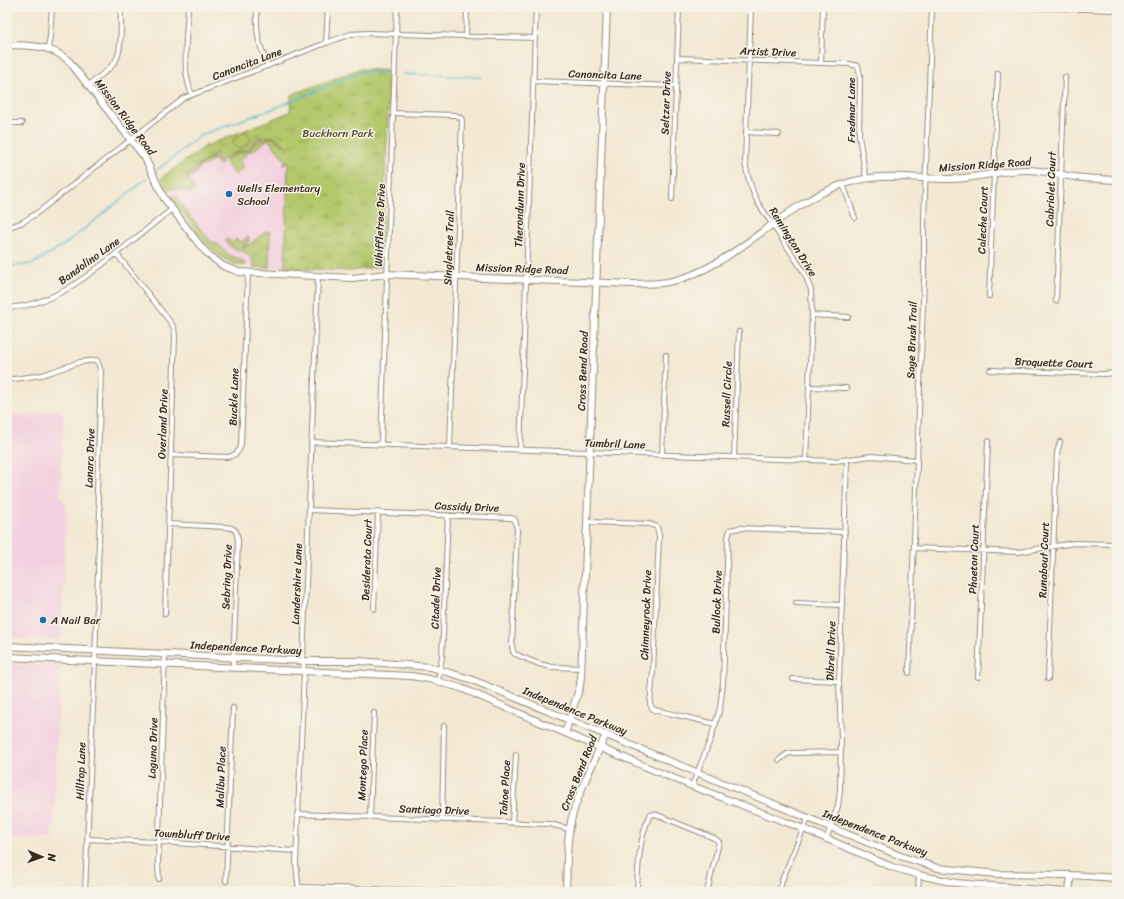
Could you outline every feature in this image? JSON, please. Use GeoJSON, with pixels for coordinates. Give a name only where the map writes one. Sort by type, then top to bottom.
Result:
{"type":"FeatureCollection","features":[{"type":"Feature","properties":{"kind":"main road","name":"Cross Bend Road"},"geometry":{"type":"LineString","coordinates":[[565,733],[580,686],[582,668],[607,7]]}},
{"type":"Feature","properties":{"kind":"main road","name":"Mission Ridge Road"},"geometry":{"type":"LineString","coordinates":[[7,45],[48,48],[56,51],[68,60],[132,139],[145,158],[164,198],[202,248],[216,262],[230,269],[248,273],[352,278],[387,274],[643,284],[667,282],[700,271],[816,196],[843,184],[866,178],[892,176],[955,179],[1028,170],[1085,179],[1117,180]]}},
{"type":"Feature","properties":{"kind":"main road","name":"Independence Parkway"},"geometry":{"type":"LineString","coordinates":[[7,646],[303,661],[360,661],[430,667],[470,679],[831,828],[938,868],[997,874],[1071,875],[1117,878]]}},
{"type":"Feature","properties":{"kind":"main road","name":"Independence Parkway"},"geometry":{"type":"LineString","coordinates":[[7,657],[411,676],[438,681],[460,688],[692,786],[804,829],[826,840],[892,867],[919,875],[956,882],[1064,892]]}},
{"type":"Feature","properties":{"kind":"main road","name":"Cross Bend Road"},"geometry":{"type":"LineString","coordinates":[[566,892],[570,829],[577,801],[606,734]]}},
{"type":"Feature","properties":{"kind":"main road"},"geometry":{"type":"LineString","coordinates":[[919,875],[921,862]]}},
{"type":"Feature","properties":{"kind":"main road"},"geometry":{"type":"LineString","coordinates":[[1069,892],[1071,875]]}},
{"type":"Feature","properties":{"kind":"street"},"geometry":{"type":"LineString","coordinates":[[48,48],[52,7]]}},
{"type":"Feature","properties":{"kind":"street"},"geometry":{"type":"LineString","coordinates":[[89,85],[116,60],[119,52],[121,7]]}},
{"type":"Feature","properties":{"kind":"street"},"geometry":{"type":"LineString","coordinates":[[188,7],[186,66],[192,94]]}},
{"type":"Feature","properties":{"kind":"street"},"geometry":{"type":"LineString","coordinates":[[257,7],[256,27],[258,42],[268,66]]}},
{"type":"Feature","properties":{"kind":"street"},"geometry":{"type":"LineString","coordinates":[[326,42],[328,7]]}},
{"type":"Feature","properties":{"kind":"street","name":"Whiffletree Drive"},"geometry":{"type":"LineString","coordinates":[[380,444],[397,7]]}},
{"type":"Feature","properties":{"kind":"street"},"geometry":{"type":"LineString","coordinates":[[466,36],[467,7]]}},
{"type":"Feature","properties":{"kind":"street","name":"Therondunn Drive"},"geometry":{"type":"LineString","coordinates":[[520,449],[536,7]]}},
{"type":"Feature","properties":{"kind":"street","name":"Seltzer Drive"},"geometry":{"type":"LineString","coordinates":[[672,199],[679,7]]}},
{"type":"Feature","properties":{"kind":"street","name":"Remington Drive"},"geometry":{"type":"LineString","coordinates":[[751,7],[745,161],[749,182],[758,203],[809,281],[811,290],[812,315],[806,460]]}},
{"type":"Feature","properties":{"kind":"street"},"geometry":{"type":"LineString","coordinates":[[821,63],[823,7]]}},
{"type":"Feature","properties":{"kind":"street","name":"Sage Brush Trail"},"geometry":{"type":"LineString","coordinates":[[909,673],[924,278],[925,178],[932,7]]}},
{"type":"Feature","properties":{"kind":"street"},"geometry":{"type":"LineString","coordinates":[[1001,8],[1009,7]]}},
{"type":"Feature","properties":{"kind":"street"},"geometry":{"type":"LineString","coordinates":[[1026,7],[1117,10]]}},
{"type":"Feature","properties":{"kind":"street","name":"Canoncita Lane"},"geometry":{"type":"LineString","coordinates":[[7,228],[23,222],[37,214],[176,104],[192,94],[268,66],[326,42],[351,34],[360,33],[535,38]]}},
{"type":"Feature","properties":{"kind":"street","name":"Artist Drive"},"geometry":{"type":"LineString","coordinates":[[677,58],[850,64],[858,66]]}},
{"type":"Feature","properties":{"kind":"street","name":"Fredmar Lane"},"geometry":{"type":"LineString","coordinates":[[858,66],[860,75],[859,136],[866,178]]}},
{"type":"Feature","properties":{"kind":"street","name":"Caleche Court"},"geometry":{"type":"LineString","coordinates":[[989,296],[998,73]]}},
{"type":"Feature","properties":{"kind":"street","name":"Cabriolet Court"},"geometry":{"type":"LineString","coordinates":[[1056,301],[1065,77]]}},
{"type":"Feature","properties":{"kind":"street","name":"Canoncita Lane"},"geometry":{"type":"LineString","coordinates":[[534,81],[676,86]]}},
{"type":"Feature","properties":{"kind":"street","name":"Singletree Trail"},"geometry":{"type":"LineString","coordinates":[[393,113],[455,115],[461,118],[462,121],[450,446]]}},
{"type":"Feature","properties":{"kind":"street"},"geometry":{"type":"LineString","coordinates":[[7,123],[22,123]]}},
{"type":"Feature","properties":{"kind":"street"},"geometry":{"type":"LineString","coordinates":[[747,132],[779,134]]}},
{"type":"Feature","properties":{"kind":"street"},"geometry":{"type":"LineString","coordinates":[[843,184],[854,218]]}},
{"type":"Feature","properties":{"kind":"street","name":"Bandolino Lane"},"geometry":{"type":"LineString","coordinates":[[7,308],[37,303],[60,294],[78,283],[172,210]]}},
{"type":"Feature","properties":{"kind":"street","name":"Overland Drive"},"geometry":{"type":"LineString","coordinates":[[116,253],[174,328],[175,336],[165,614]]}},
{"type":"Feature","properties":{"kind":"street","name":"Buckle Lane"},"geometry":{"type":"LineString","coordinates":[[171,455],[228,457],[236,454],[239,450],[241,444],[248,273]]}},
{"type":"Feature","properties":{"kind":"street","name":"Landershire Lane"},"geometry":{"type":"LineString","coordinates":[[299,892],[296,870],[297,814],[304,671],[303,661],[318,276]]}},
{"type":"Feature","properties":{"kind":"street"},"geometry":{"type":"LineString","coordinates":[[812,315],[848,317]]}},
{"type":"Feature","properties":{"kind":"street","name":"Russell Circle"},"geometry":{"type":"LineString","coordinates":[[734,457],[739,332]]}},
{"type":"Feature","properties":{"kind":"street"},"geometry":{"type":"LineString","coordinates":[[662,455],[666,355]]}},
{"type":"Feature","properties":{"kind":"street","name":"Lanarc Drive"},"geometry":{"type":"LineString","coordinates":[[7,380],[42,375],[86,361],[97,360],[101,371],[97,492],[100,511],[95,650]]}},
{"type":"Feature","properties":{"kind":"street","name":"Broquette Court"},"geometry":{"type":"LineString","coordinates":[[990,370],[1103,374],[1117,373]]}},
{"type":"Feature","properties":{"kind":"street"},"geometry":{"type":"LineString","coordinates":[[809,387],[846,388]]}},
{"type":"Feature","properties":{"kind":"street","name":"Phaeton Court"},"geometry":{"type":"LineString","coordinates":[[978,677],[988,441]]}},
{"type":"Feature","properties":{"kind":"street","name":"Tumbril Lane"},"geometry":{"type":"LineString","coordinates":[[312,442],[806,460],[847,460],[871,456],[917,460]]}},
{"type":"Feature","properties":{"kind":"street","name":"Runabout Court"},"geometry":{"type":"LineString","coordinates":[[1048,680],[1057,453],[1060,442]]}},
{"type":"Feature","properties":{"kind":"street","name":"Dibrell Drive"},"geometry":{"type":"LineString","coordinates":[[826,840],[838,806],[841,752],[839,681],[847,460]]}},
{"type":"Feature","properties":{"kind":"street","name":"Cassidy Drive"},"geometry":{"type":"LineString","coordinates":[[309,510],[509,517],[515,520],[517,529],[512,645],[513,652],[517,656],[546,666],[582,668]]}},
{"type":"Feature","properties":{"kind":"street","name":"Desiderata Court"},"geometry":{"type":"LineString","coordinates":[[374,609],[378,512]]}},
{"type":"Feature","properties":{"kind":"street","name":"Citadel Drive"},"geometry":{"type":"LineString","coordinates":[[438,681],[441,670],[448,515]]}},
{"type":"Feature","properties":{"kind":"street","name":"Chimneyrock Drive"},"geometry":{"type":"LineString","coordinates":[[588,522],[650,524],[657,527],[659,536],[653,671],[650,704],[655,710],[716,724]]}},
{"type":"Feature","properties":{"kind":"street","name":"Sebring Drive"},"geometry":{"type":"LineString","coordinates":[[168,524],[226,527],[232,528],[236,531],[238,540],[233,668]]}},
{"type":"Feature","properties":{"kind":"street","name":"Bullock Drive"},"geometry":{"type":"LineString","coordinates":[[692,786],[716,724],[720,708],[723,683],[728,537],[730,530],[739,528],[845,532]]}},
{"type":"Feature","properties":{"kind":"street"},"geometry":{"type":"LineString","coordinates":[[914,548],[1018,552],[1078,543],[1117,544]]}},
{"type":"Feature","properties":{"kind":"street"},"geometry":{"type":"LineString","coordinates":[[796,603],[842,604]]}},
{"type":"Feature","properties":{"kind":"street","name":"Hilltop Lane"},"geometry":{"type":"LineString","coordinates":[[85,892],[95,650]]}},
{"type":"Feature","properties":{"kind":"street","name":"Laguna Drive"},"geometry":{"type":"LineString","coordinates":[[159,879],[158,864],[165,654]]}},
{"type":"Feature","properties":{"kind":"street"},"geometry":{"type":"LineString","coordinates":[[793,679],[839,681]]}},
{"type":"Feature","properties":{"kind":"street","name":"Malibu Place"},"geometry":{"type":"LineString","coordinates":[[226,881],[233,708]]}},
{"type":"Feature","properties":{"kind":"street","name":"Montego Place"},"geometry":{"type":"LineString","coordinates":[[370,817],[374,713]]}},
{"type":"Feature","properties":{"kind":"street"},"geometry":{"type":"LineString","coordinates":[[442,820],[444,726]]}},
{"type":"Feature","properties":{"kind":"street"},"geometry":{"type":"LineString","coordinates":[[779,760],[787,754],[792,753],[841,752]]}},
{"type":"Feature","properties":{"kind":"street","name":"Tahoe Place"},"geometry":{"type":"LineString","coordinates":[[512,823],[516,754]]}},
{"type":"Feature","properties":{"kind":"street","name":"Santiago Drive"},"geometry":{"type":"LineString","coordinates":[[297,814],[550,824],[570,829]]}},
{"type":"Feature","properties":{"kind":"street"},"geometry":{"type":"LineString","coordinates":[[637,892],[640,849],[650,815],[655,814],[714,838],[719,842],[707,892]]}},
{"type":"Feature","properties":{"kind":"street"},"geometry":{"type":"LineString","coordinates":[[779,892],[782,880],[808,818]]}},
{"type":"Feature","properties":{"kind":"street","name":"Townbluff Drive"},"geometry":{"type":"LineString","coordinates":[[88,839],[296,851]]}},
{"type":"Feature","properties":{"kind":"street"},"geometry":{"type":"LineString","coordinates":[[918,892],[919,875]]}},
{"type":"Feature","properties":{"kind":"street"},"geometry":{"type":"LineString","coordinates":[[299,886],[467,892]]}},
{"type":"Feature","properties":{"kind":"shaded area","name":"Wells Elementary School"},"geometry":{"type":"Polygon","coordinates":[[[290,112],[285,268],[244,266],[227,260],[211,248],[174,201],[161,178],[206,146],[290,112]]]}},
{"type":"Feature","properties":{"kind":"shaded area"},"geometry":{"type":"Polygon","coordinates":[[[59,410],[62,412],[63,417],[60,495],[66,505],[61,640],[7,638],[7,417],[59,410]]]}},
{"type":"Feature","properties":{"kind":"shaded area"},"geometry":{"type":"Polygon","coordinates":[[[7,664],[60,666],[53,839],[7,838],[7,664]]]}},
{"type":"Feature","properties":{"kind":"green space","name":"Buckhorn Park"},"geometry":{"type":"Polygon","coordinates":[[[359,69],[390,71],[381,266],[351,271],[285,268],[288,161],[282,165],[286,161],[268,139],[251,152],[249,150],[257,141],[270,137],[288,149],[288,147],[274,137],[266,136],[259,139],[259,136],[249,149],[231,154],[223,160],[215,152],[213,156],[197,166],[187,177],[195,190],[189,194],[185,190],[177,188],[168,190],[161,178],[206,146],[290,112],[291,95],[359,69]]]}},
{"type":"Feature","properties":{"kind":"green space"},"geometry":{"type":"Polygon","coordinates":[[[246,131],[252,140],[239,150],[232,141],[246,131]]]}},
{"type":"Feature","properties":{"kind":"green space"},"geometry":{"type":"Polygon","coordinates":[[[249,152],[239,161],[244,167],[234,174],[224,161],[234,154],[249,152]]]}},
{"type":"Feature","properties":{"kind":"green space"},"geometry":{"type":"Polygon","coordinates":[[[215,156],[221,161],[221,164],[219,165],[214,159],[205,166],[203,165],[197,169],[198,171],[189,179],[188,178],[201,164],[215,156]]]}},
{"type":"Feature","properties":{"kind":"green space"},"geometry":{"type":"Polygon","coordinates":[[[176,196],[179,198],[178,201],[211,242],[217,243],[229,255],[243,261],[245,264],[244,266],[223,258],[204,241],[174,201],[172,197],[176,196]]]}},
{"type":"Feature","properties":{"kind":"green space"},"geometry":{"type":"Polygon","coordinates":[[[267,231],[270,232],[269,268],[254,267],[252,259],[242,251],[246,246],[267,231]]]}},
{"type":"Feature","properties":{"kind":"green space"},"geometry":{"type":"Polygon","coordinates":[[[248,237],[249,240],[241,251],[230,246],[225,240],[227,238],[232,243],[237,239],[240,243],[248,237]]]}},
{"type":"Feature","properties":{"kind":"waterway"},"geometry":{"type":"LineString","coordinates":[[157,170],[201,135],[275,108],[361,72],[388,73]]}},
{"type":"Feature","properties":{"kind":"waterway"},"geometry":{"type":"LineString","coordinates":[[403,74],[481,77]]}},
{"type":"Feature","properties":{"kind":"waterway"},"geometry":{"type":"LineString","coordinates":[[7,267],[33,264],[68,242],[146,179]]}},
{"type":"Feature","properties":{"kind":"place","name":"Wells Elementary School"},"geometry":{"type":"Point","coordinates":[229,194]}},
{"type":"Feature","properties":{"kind":"place","name":"A Nail Bar"},"geometry":{"type":"Point","coordinates":[43,620]}}]}
